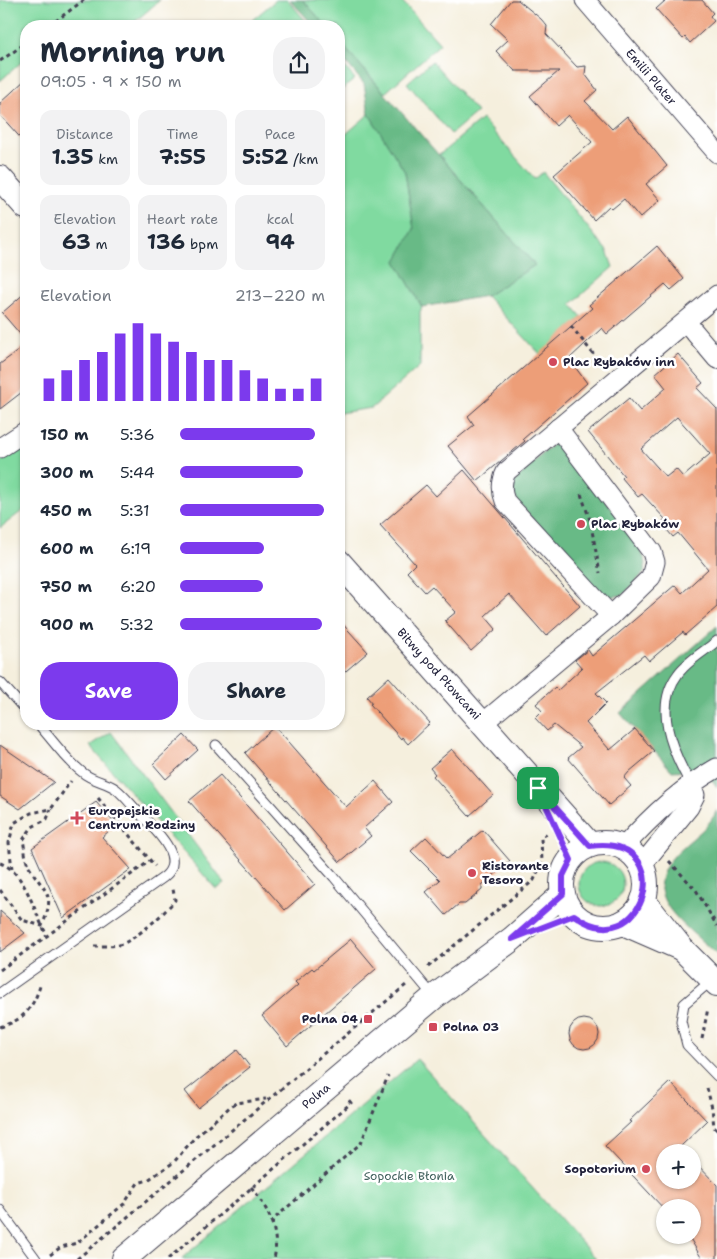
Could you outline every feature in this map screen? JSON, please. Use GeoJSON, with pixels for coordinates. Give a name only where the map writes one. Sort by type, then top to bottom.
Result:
{"type":"FeatureCollection","features":[{"type":"Feature","properties":{"kind":"street","name":"Emilii Plater"},"geometry":{"type":"LineString","coordinates":[[585,0],[717,153]]}},
{"type":"Feature","properties":{"kind":"street"},"geometry":{"type":"LineString","coordinates":[[0,178],[20,200]]}},
{"type":"Feature","properties":{"kind":"street"},"geometry":{"type":"LineString","coordinates":[[606,610],[505,501],[502,484],[506,472],[717,295]]}},
{"type":"Feature","properties":{"kind":"street"},"geometry":{"type":"LineString","coordinates":[[686,322],[717,359]]}},
{"type":"Feature","properties":{"kind":"street"},"geometry":{"type":"LineString","coordinates":[[484,723],[606,610],[651,576],[654,570],[654,558],[558,428]]}},
{"type":"Feature","properties":{"kind":"street"},"geometry":{"type":"LineString","coordinates":[[0,448],[20,435]]}},
{"type":"Feature","properties":{"kind":"street","name":"Bitwy pod Płowcami"},"geometry":{"type":"LineString","coordinates":[[345,569],[484,723],[538,788],[590,846]]}},
{"type":"Feature","properties":{"kind":"street"},"geometry":{"type":"LineString","coordinates":[[623,848],[640,829],[690,783],[717,768]]}},
{"type":"Feature","properties":{"kind":"street"},"geometry":{"type":"LineString","coordinates":[[641,866],[690,808],[695,790],[690,783]]}},
{"type":"Feature","properties":{"kind":"street","name":"Bitwy pod Płowcami"},"geometry":{"type":"LineString","coordinates":[[538,788],[571,860]]}},
{"type":"Feature","properties":{"kind":"street"},"geometry":{"type":"LineString","coordinates":[[606,843],[623,848],[633,855],[641,866],[646,883],[643,900],[635,913],[623,923],[610,927],[597,927],[585,923],[574,915],[563,894],[563,876],[571,860],[590,846],[606,843]]}},
{"type":"Feature","properties":{"kind":"street","name":"Polna"},"geometry":{"type":"LineString","coordinates":[[124,1259],[434,997],[512,939],[563,894]]}},
{"type":"Feature","properties":{"kind":"street"},"geometry":{"type":"LineString","coordinates":[[643,900],[682,949],[715,982]]}},
{"type":"Feature","properties":{"kind":"street","name":"Polna"},"geometry":{"type":"LineString","coordinates":[[512,939],[574,915]]}},
{"type":"Feature","properties":{"kind":"street"},"geometry":{"type":"LineString","coordinates":[[623,923],[682,949]]}},
{"type":"Feature","properties":{"kind":"lane"},"geometry":{"type":"LineString","coordinates":[[690,783],[679,763],[667,726],[665,712],[671,684],[679,672],[717,641]]}},
{"type":"Feature","properties":{"kind":"lane"},"geometry":{"type":"LineString","coordinates":[[0,682],[20,704]]}},
{"type":"Feature","properties":{"kind":"lane"},"geometry":{"type":"LineString","coordinates":[[0,993],[170,872],[171,856],[166,841],[115,788],[91,779],[78,768],[43,730]]}},
{"type":"Feature","properties":{"kind":"lane"},"geometry":{"type":"LineString","coordinates":[[216,745],[334,877],[434,997]]}},
{"type":"Feature","properties":{"kind":"lane"},"geometry":{"type":"LineString","coordinates":[[715,982],[684,1004],[681,1021],[687,1045],[717,1076]]}},
{"type":"Feature","properties":{"kind":"lane"},"geometry":{"type":"LineString","coordinates":[[0,1210],[36,1259]]}},
{"type":"Feature","properties":{"kind":"path"},"geometry":{"type":"LineString","coordinates":[[57,20],[84,0]]}},
{"type":"Feature","properties":{"kind":"path"},"geometry":{"type":"LineString","coordinates":[[0,61],[20,47]]}},
{"type":"Feature","properties":{"kind":"path"},"geometry":{"type":"LineString","coordinates":[[571,326],[615,381]]}},
{"type":"Feature","properties":{"kind":"path"},"geometry":{"type":"LineString","coordinates":[[578,486],[590,520],[606,610]]}},
{"type":"Feature","properties":{"kind":"path"},"geometry":{"type":"LineString","coordinates":[[42,926],[50,906],[44,885],[28,865],[23,840],[32,827],[47,819],[51,808],[68,788],[78,768]]}},
{"type":"Feature","properties":{"kind":"path"},"geometry":{"type":"LineString","coordinates":[[0,970],[151,860],[132,841],[92,791],[91,779]]}},
{"type":"Feature","properties":{"kind":"path"},"geometry":{"type":"LineString","coordinates":[[12,869],[9,842],[14,823],[31,813],[51,808]]}},
{"type":"Feature","properties":{"kind":"path"},"geometry":{"type":"LineString","coordinates":[[665,857],[681,871],[696,890],[717,926]]}},
{"type":"Feature","properties":{"kind":"path"},"geometry":{"type":"LineString","coordinates":[[0,863],[12,869],[26,888],[47,935]]}},
{"type":"Feature","properties":{"kind":"path"},"geometry":{"type":"LineString","coordinates":[[86,947],[120,944],[132,938],[168,909],[175,900],[174,890],[169,883]]}},
{"type":"Feature","properties":{"kind":"path"},"geometry":{"type":"LineString","coordinates":[[0,890],[22,920],[42,926]]}},
{"type":"Feature","properties":{"kind":"path"},"geometry":{"type":"LineString","coordinates":[[0,1027],[8,1025],[26,1013],[35,1003],[41,983],[46,978]]}},
{"type":"Feature","properties":{"kind":"path"},"geometry":{"type":"LineString","coordinates":[[704,1044],[702,1038],[708,1008]]}},
{"type":"Feature","properties":{"kind":"path"},"geometry":{"type":"LineString","coordinates":[[344,1013],[356,1027]]}},
{"type":"Feature","properties":{"kind":"path"},"geometry":{"type":"LineString","coordinates":[[272,1224],[275,1218],[361,1143],[388,1076]]}},
{"type":"Feature","properties":{"kind":"path"},"geometry":{"type":"LineString","coordinates":[[706,1085],[712,1108],[714,1127],[717,1130]]}},
{"type":"Feature","properties":{"kind":"path"},"geometry":{"type":"LineString","coordinates":[[46,1259],[61,1247],[78,1243],[124,1204],[138,1183],[148,1180],[174,1162],[195,1137],[231,1106],[236,1103],[268,1099],[78,1259]]}},
{"type":"Feature","properties":{"kind":"path"},"geometry":{"type":"LineString","coordinates":[[168,1259],[351,1103]]}},
{"type":"Feature","properties":{"kind":"path"},"geometry":{"type":"LineString","coordinates":[[251,1188],[260,1198],[276,1232],[274,1259]]}},
{"type":"Feature","properties":{"kind":"green space"},"geometry":{"type":"Polygon","coordinates":[[[0,0],[160,0],[137,20],[20,20],[20,63],[0,81],[0,0]]]}},
{"type":"Feature","properties":{"kind":"green space"},"geometry":{"type":"Polygon","coordinates":[[[276,0],[288,0],[305,20],[252,20],[276,0]]]}},
{"type":"Feature","properties":{"kind":"green space"},"geometry":{"type":"Polygon","coordinates":[[[290,0],[303,0],[321,20],[308,20],[290,0]]]}},
{"type":"Feature","properties":{"kind":"green space"},"geometry":{"type":"Polygon","coordinates":[[[303,0],[401,0],[440,44],[385,93],[345,48],[345,20],[321,20],[303,0]]]}},
{"type":"Feature","properties":{"kind":"green space"},"geometry":{"type":"Polygon","coordinates":[[[345,48],[535,265],[486,296],[422,307],[396,261],[414,229],[405,172],[369,114],[364,84],[345,61],[345,48]]]}},
{"type":"Feature","properties":{"kind":"green space"},"geometry":{"type":"Polygon","coordinates":[[[432,61],[477,112],[451,134],[407,83],[432,61]]]}},
{"type":"Feature","properties":{"kind":"green space"},"geometry":{"type":"Polygon","coordinates":[[[345,67],[355,79],[345,87],[345,67]]]}},
{"type":"Feature","properties":{"kind":"green space"},"geometry":{"type":"Polygon","coordinates":[[[369,114],[405,172],[414,229],[396,261],[422,307],[420,312],[420,366],[372,408],[345,412],[345,135],[369,114]]]}},
{"type":"Feature","properties":{"kind":"green space"},"geometry":{"type":"Polygon","coordinates":[[[482,119],[535,179],[543,172],[607,251],[613,267],[571,304],[582,317],[540,354],[486,296],[535,265],[439,155],[482,119]]]}},
{"type":"Feature","properties":{"kind":"green space"},"geometry":{"type":"Polygon","coordinates":[[[553,444],[560,444],[636,539],[646,563],[644,573],[623,595],[609,597],[592,586],[524,510],[514,496],[513,484],[518,477],[553,444]]]}},
{"type":"Feature","properties":{"kind":"green space"},"geometry":{"type":"Polygon","coordinates":[[[20,449],[20,513],[0,528],[0,461],[20,449]]]}},
{"type":"Feature","properties":{"kind":"green space"},"geometry":{"type":"Polygon","coordinates":[[[717,626],[717,787],[708,777],[698,772],[672,771],[620,713],[717,626]]]}},
{"type":"Feature","properties":{"kind":"green space"},"geometry":{"type":"Polygon","coordinates":[[[111,732],[225,884],[216,889],[90,746],[111,732]]]}},
{"type":"Feature","properties":{"kind":"green space"},"geometry":{"type":"Polygon","coordinates":[[[717,810],[717,955],[677,918],[667,905],[661,892],[661,878],[668,863],[707,826],[717,810]]]}},
{"type":"Feature","properties":{"kind":"green space"},"geometry":{"type":"Polygon","coordinates":[[[605,862],[617,868],[622,875],[622,893],[617,900],[610,905],[597,906],[585,900],[580,893],[579,880],[585,868],[592,863],[605,862]]]}},
{"type":"Feature","properties":{"kind":"green space","name":"Sopockie Błonia"},"geometry":{"type":"Polygon","coordinates":[[[417,1059],[596,1259],[181,1259],[417,1059]]]}},
{"type":"Feature","properties":{"kind":"building"},"geometry":{"type":"Polygon","coordinates":[[[511,0],[518,0],[541,19],[547,26],[546,34],[577,67],[586,66],[585,74],[597,90],[585,101],[612,129],[627,116],[667,166],[646,184],[660,200],[640,218],[624,199],[612,209],[609,206],[594,220],[554,175],[592,142],[568,115],[556,126],[530,96],[559,71],[515,71],[496,51],[508,40],[491,24],[511,0]]]}},
{"type":"Feature","properties":{"kind":"building"},"geometry":{"type":"Polygon","coordinates":[[[666,0],[702,0],[713,13],[710,16],[714,21],[690,43],[685,37],[683,39],[656,9],[666,0]]]}},
{"type":"Feature","properties":{"kind":"building"},"geometry":{"type":"Polygon","coordinates":[[[20,85],[20,137],[0,115],[0,103],[20,85]]]}},
{"type":"Feature","properties":{"kind":"building"},"geometry":{"type":"Polygon","coordinates":[[[657,246],[684,279],[671,290],[665,284],[607,334],[602,328],[569,359],[587,383],[523,439],[525,441],[477,481],[448,446],[474,425],[468,416],[592,308],[589,305],[657,246]]]}},
{"type":"Feature","properties":{"kind":"building"},"geometry":{"type":"Polygon","coordinates":[[[20,297],[20,334],[2,313],[20,297]]]}},
{"type":"Feature","properties":{"kind":"building"},"geometry":{"type":"Polygon","coordinates":[[[20,349],[20,394],[0,409],[0,364],[20,349]]]}},
{"type":"Feature","properties":{"kind":"building"},"geometry":{"type":"Polygon","coordinates":[[[678,354],[703,383],[697,388],[717,409],[717,607],[685,635],[683,632],[649,661],[644,655],[596,693],[606,703],[586,723],[610,750],[635,729],[654,751],[624,778],[631,786],[609,805],[568,758],[581,747],[554,725],[547,731],[535,718],[542,711],[536,704],[555,687],[558,690],[582,668],[575,660],[588,650],[592,656],[675,585],[682,593],[708,569],[678,533],[673,537],[661,523],[665,519],[642,494],[638,497],[622,478],[624,476],[588,432],[629,398],[640,411],[666,388],[655,374],[678,354]],[[677,417],[641,449],[666,477],[676,469],[683,477],[710,454],[677,417]]]}},
{"type":"Feature","properties":{"kind":"building"},"geometry":{"type":"Polygon","coordinates":[[[464,470],[580,606],[546,636],[509,594],[485,616],[496,629],[471,651],[445,621],[456,612],[432,586],[425,592],[407,572],[415,564],[380,525],[426,485],[436,496],[464,470]]]}},
{"type":"Feature","properties":{"kind":"building"},"geometry":{"type":"Polygon","coordinates":[[[345,627],[368,652],[345,672],[345,627]]]}},
{"type":"Feature","properties":{"kind":"building"},"geometry":{"type":"Polygon","coordinates":[[[389,677],[430,723],[408,744],[402,737],[401,739],[370,704],[372,703],[367,697],[389,677]]]}},
{"type":"Feature","properties":{"kind":"building"},"geometry":{"type":"Polygon","coordinates":[[[271,730],[279,730],[346,807],[375,781],[393,802],[364,828],[371,836],[340,862],[245,753],[271,730]]]}},
{"type":"Feature","properties":{"kind":"building"},"geometry":{"type":"Polygon","coordinates":[[[184,735],[198,750],[166,779],[153,764],[184,735]]]}},
{"type":"Feature","properties":{"kind":"building"},"geometry":{"type":"Polygon","coordinates":[[[0,745],[54,782],[20,809],[0,796],[0,745]]]}},
{"type":"Feature","properties":{"kind":"building"},"geometry":{"type":"Polygon","coordinates":[[[452,749],[493,795],[469,816],[433,776],[435,774],[430,768],[452,749]]]}},
{"type":"Feature","properties":{"kind":"building"},"geometry":{"type":"Polygon","coordinates":[[[220,775],[315,884],[285,910],[189,801],[220,775]]]}},
{"type":"Feature","properties":{"kind":"building"},"geometry":{"type":"Polygon","coordinates":[[[96,802],[116,825],[102,837],[131,869],[63,918],[32,848],[96,802]]]}},
{"type":"Feature","properties":{"kind":"building","name":"Ristorante Tesoro"},"geometry":{"type":"Polygon","coordinates":[[[483,830],[510,861],[482,885],[482,890],[465,904],[459,904],[446,915],[426,892],[440,880],[411,851],[426,837],[447,859],[483,830]]]}},
{"type":"Feature","properties":{"kind":"building"},"geometry":{"type":"Polygon","coordinates":[[[0,911],[25,933],[0,952],[0,911]]]}},
{"type":"Feature","properties":{"kind":"building"},"geometry":{"type":"Polygon","coordinates":[[[351,939],[376,969],[287,1046],[262,1016],[298,985],[295,982],[312,968],[314,970],[351,939]]]}},
{"type":"Feature","properties":{"kind":"building"},"geometry":{"type":"Polygon","coordinates":[[[584,1019],[594,1024],[599,1034],[594,1044],[584,1049],[574,1044],[569,1034],[574,1024],[584,1019]]]}},
{"type":"Feature","properties":{"kind":"building"},"geometry":{"type":"Polygon","coordinates":[[[237,1050],[250,1067],[198,1108],[185,1091],[237,1050]]]}},
{"type":"Feature","properties":{"kind":"building","name":"Sopotorium"},"geometry":{"type":"Polygon","coordinates":[[[670,1082],[707,1121],[683,1144],[656,1144],[656,1189],[701,1189],[701,1168],[717,1185],[717,1259],[702,1259],[693,1244],[701,1244],[701,1199],[656,1200],[605,1146],[631,1122],[629,1121],[670,1082]]]}},
{"type":"Feature","properties":{"kind":"place","name":"Plac Rybaków inn"},"geometry":{"type":"Point","coordinates":[553,362]}},
{"type":"Feature","properties":{"kind":"place","name":"Plac Rybaków"},"geometry":{"type":"Point","coordinates":[581,524]}},
{"type":"Feature","properties":{"kind":"place","name":"Europejskie Centrum Rodziny"},"geometry":{"type":"Point","coordinates":[77,818]}},
{"type":"Feature","properties":{"kind":"place","name":"Ristorante Tesoro"},"geometry":{"type":"Point","coordinates":[472,873]}},
{"type":"Feature","properties":{"kind":"place","name":"Polna 04"},"geometry":{"type":"Point","coordinates":[368,1019]}},
{"type":"Feature","properties":{"kind":"place","name":"Polna 03"},"geometry":{"type":"Point","coordinates":[433,1027]}},
{"type":"Feature","properties":{"kind":"place","name":"Sopotorium"},"geometry":{"type":"Point","coordinates":[646,1169]}},
{"type":"Feature","properties":{"kind":"route"},"geometry":{"type":"LineString","coordinates":[[538,788],[590,846],[606,843],[623,848],[633,855],[641,866],[645,877],[646,889],[643,900],[635,913],[623,923],[610,927],[597,927],[585,923],[574,915],[512,939],[563,894],[563,876],[571,860],[538,788]]}}]}
